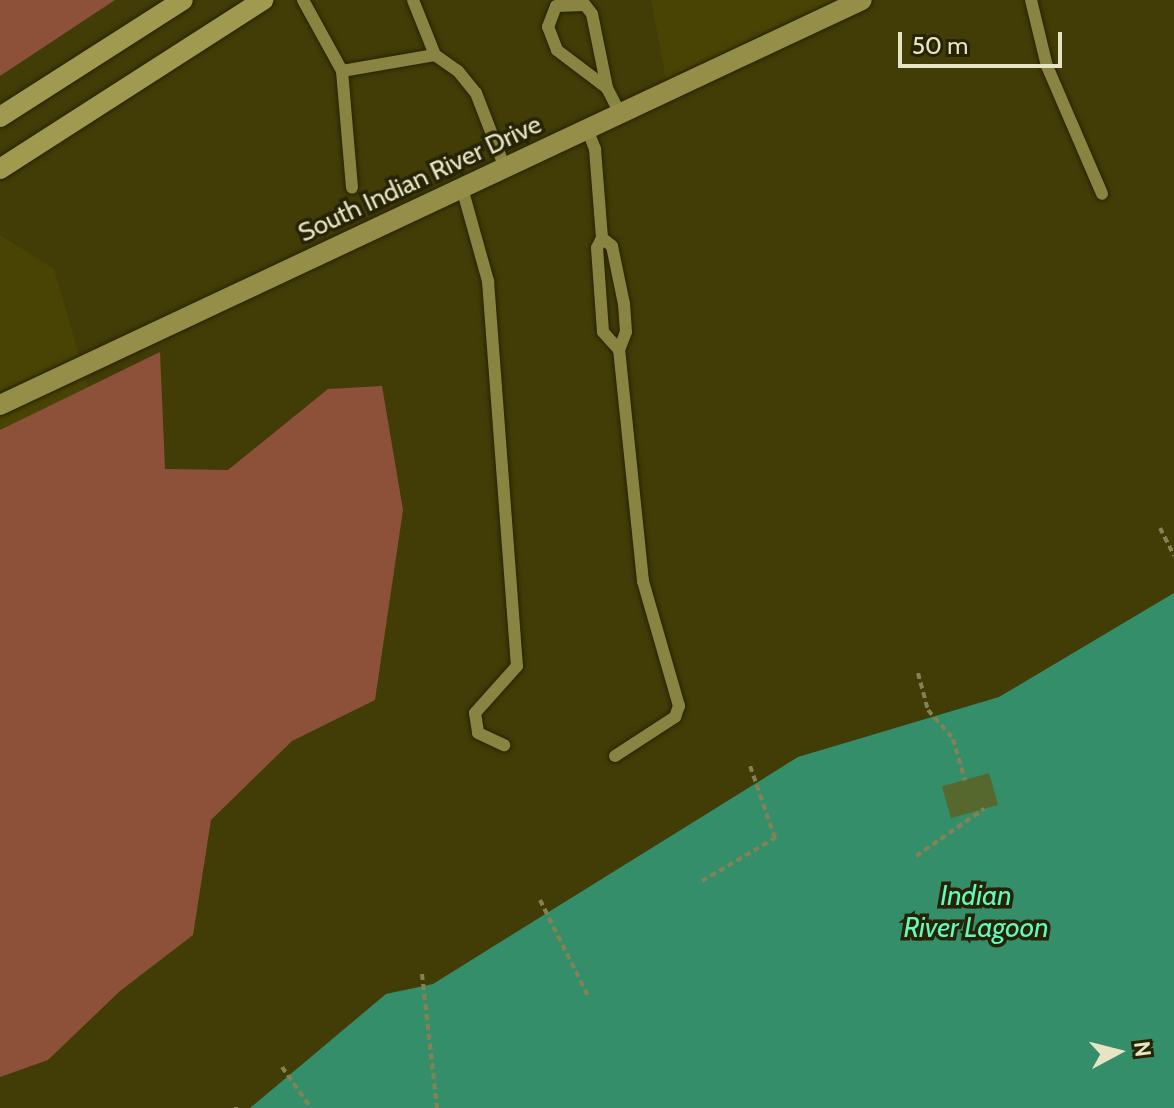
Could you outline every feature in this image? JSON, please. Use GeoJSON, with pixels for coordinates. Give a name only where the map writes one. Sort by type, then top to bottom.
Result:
{"type":"FeatureCollection","features":[{"type":"Feature","properties":{"kind":"main road"},"geometry":{"type":"LineString","coordinates":[[0,117],[183,0]]}},
{"type":"Feature","properties":{"kind":"main road"},"geometry":{"type":"LineString","coordinates":[[0,169],[263,0]]}},
{"type":"Feature","properties":{"kind":"street","name":"South Indian River Drive"},"geometry":{"type":"LineString","coordinates":[[0,405],[862,0]]}},
{"type":"Feature","properties":{"kind":"lane"},"geometry":{"type":"LineString","coordinates":[[303,0],[342,71],[352,188]]}},
{"type":"Feature","properties":{"kind":"lane"},"geometry":{"type":"LineString","coordinates":[[413,0],[435,55],[458,71],[476,93],[505,168]]}},
{"type":"Feature","properties":{"kind":"lane"},"geometry":{"type":"LineString","coordinates":[[1031,0],[1047,66],[1102,194]]}},
{"type":"Feature","properties":{"kind":"lane"},"geometry":{"type":"LineString","coordinates":[[607,88],[557,50],[548,27],[556,6],[585,5],[592,14],[607,88],[620,114]]}},
{"type":"Feature","properties":{"kind":"lane"},"geometry":{"type":"LineString","coordinates":[[342,71],[435,55]]}},
{"type":"Feature","properties":{"kind":"lane"},"geometry":{"type":"LineString","coordinates":[[587,129],[595,149],[602,238],[597,248],[603,332],[619,350]]}},
{"type":"Feature","properties":{"kind":"lane"},"geometry":{"type":"LineString","coordinates":[[462,188],[488,281],[517,666],[475,713],[478,733],[504,745]]}},
{"type":"Feature","properties":{"kind":"lane"},"geometry":{"type":"LineString","coordinates":[[602,238],[612,246],[624,304],[626,332],[619,350],[643,581],[679,706],[675,717],[615,756]]}},
{"type":"Feature","properties":{"kind":"path"},"geometry":{"type":"LineString","coordinates":[[1160,528],[1174,556]]}},
{"type":"Feature","properties":{"kind":"path"},"geometry":{"type":"LineString","coordinates":[[918,673],[928,710],[953,739],[965,780]]}},
{"type":"Feature","properties":{"kind":"path"},"geometry":{"type":"LineString","coordinates":[[702,881],[775,838],[750,766]]}},
{"type":"Feature","properties":{"kind":"path"},"geometry":{"type":"LineString","coordinates":[[916,856],[984,809]]}},
{"type":"Feature","properties":{"kind":"path"},"geometry":{"type":"LineString","coordinates":[[540,900],[589,998]]}},
{"type":"Feature","properties":{"kind":"path"},"geometry":{"type":"LineString","coordinates":[[422,974],[437,1108]]}},
{"type":"Feature","properties":{"kind":"path"},"geometry":{"type":"LineString","coordinates":[[282,1067],[311,1108]]}},
{"type":"Feature","properties":{"kind":"shaded area"},"geometry":{"type":"Polygon","coordinates":[[[0,0],[115,0],[0,76],[0,0]]]}},
{"type":"Feature","properties":{"kind":"shaded area"},"geometry":{"type":"Polygon","coordinates":[[[651,0],[835,0],[666,79],[651,0]]]}},
{"type":"Feature","properties":{"kind":"shaded area"},"geometry":{"type":"Polygon","coordinates":[[[0,235],[54,269],[79,355],[0,392],[0,235]]]}},
{"type":"Feature","properties":{"kind":"shaded area"},"geometry":{"type":"Polygon","coordinates":[[[160,352],[165,469],[228,470],[328,389],[382,386],[403,510],[375,700],[292,741],[211,820],[193,935],[120,991],[48,1060],[0,1077],[0,430],[160,352]]]}},
{"type":"Feature","properties":{"kind":"shaded area"},"geometry":{"type":"Polygon","coordinates":[[[85,377],[88,387],[0,430],[0,417],[85,377]]]}},
{"type":"Feature","properties":{"kind":"water","name":"Indian River Lagoon"},"geometry":{"type":"Polygon","coordinates":[[[1174,593],[1174,1108],[250,1108],[386,994],[433,984],[798,757],[999,697],[1174,593]]]}},
{"type":"Feature","properties":{"kind":"building"},"geometry":{"type":"Polygon","coordinates":[[[989,773],[998,805],[951,818],[942,787],[989,773]]]}}]}
